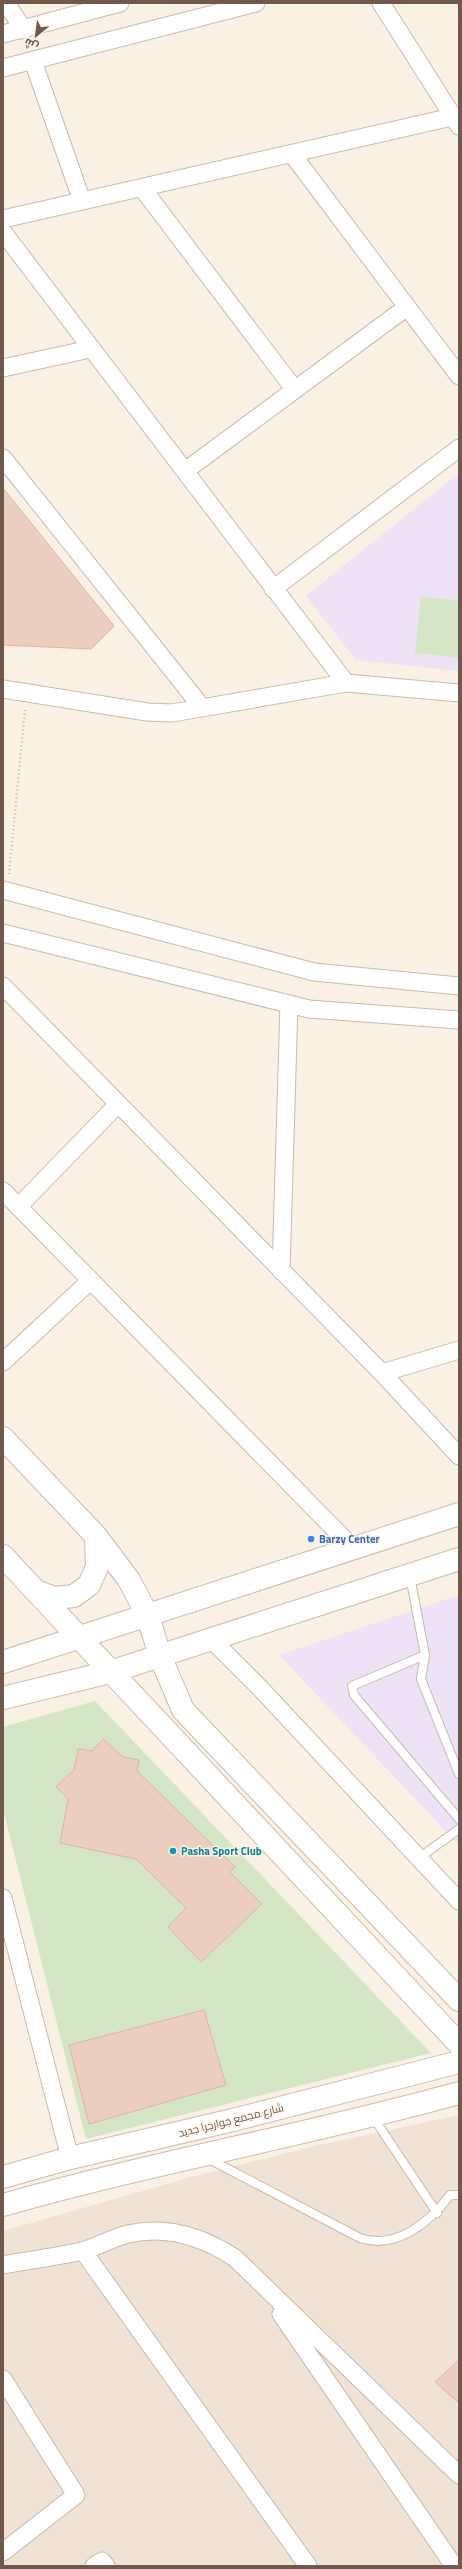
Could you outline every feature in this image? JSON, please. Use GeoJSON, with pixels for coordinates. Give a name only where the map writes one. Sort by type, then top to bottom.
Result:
{"type":"FeatureCollection","features":[{"type":"Feature","properties":{"kind":"street"},"geometry":{"type":"LineString","coordinates":[[6,3],[24,30]]}},
{"type":"Feature","properties":{"kind":"street"},"geometry":{"type":"LineString","coordinates":[[3,34],[24,30],[120,3]]}},
{"type":"Feature","properties":{"kind":"street"},"geometry":{"type":"LineString","coordinates":[[3,68],[256,3]]}},
{"type":"Feature","properties":{"kind":"street"},"geometry":{"type":"LineString","coordinates":[[3,219],[292,154],[456,122],[381,3]]}},
{"type":"Feature","properties":{"kind":"street"},"geometry":{"type":"LineString","coordinates":[[33,61],[82,201]]}},
{"type":"Feature","properties":{"kind":"street"},"geometry":{"type":"LineString","coordinates":[[292,154],[459,376]]}},
{"type":"Feature","properties":{"kind":"street"},"geometry":{"type":"LineString","coordinates":[[142,188],[295,390]]}},
{"type":"Feature","properties":{"kind":"street"},"geometry":{"type":"LineString","coordinates":[[3,232],[90,349],[346,683]]}},
{"type":"Feature","properties":{"kind":"street"},"geometry":{"type":"LineString","coordinates":[[185,471],[407,307]]}},
{"type":"Feature","properties":{"kind":"street"},"geometry":{"type":"LineString","coordinates":[[3,368],[90,349]]}},
{"type":"Feature","properties":{"kind":"street"},"geometry":{"type":"LineString","coordinates":[[274,589],[459,448]]}},
{"type":"Feature","properties":{"kind":"street"},"geometry":{"type":"LineString","coordinates":[[3,458],[201,706]]}},
{"type":"Feature","properties":{"kind":"street"},"geometry":{"type":"LineString","coordinates":[[3,689],[26,694],[147,712],[172,713],[201,706],[346,683],[459,693]]}},
{"type":"Feature","properties":{"kind":"street"},"geometry":{"type":"LineString","coordinates":[[5,891],[314,972],[459,986]]}},
{"type":"Feature","properties":{"kind":"street"},"geometry":{"type":"LineString","coordinates":[[3,933],[309,1009],[459,1020]]}},
{"type":"Feature","properties":{"kind":"street"},"geometry":{"type":"LineString","coordinates":[[3,986],[382,1373],[459,1456]]}},
{"type":"Feature","properties":{"kind":"street"},"geometry":{"type":"LineString","coordinates":[[281,1271],[289,1004]]}},
{"type":"Feature","properties":{"kind":"street"},"geometry":{"type":"LineString","coordinates":[[18,1207],[118,1104]]}},
{"type":"Feature","properties":{"kind":"street"},"geometry":{"type":"LineString","coordinates":[[3,1191],[353,1548]]}},
{"type":"Feature","properties":{"kind":"street"},"geometry":{"type":"LineString","coordinates":[[3,1362],[90,1281]]}},
{"type":"Feature","properties":{"kind":"street"},"geometry":{"type":"LineString","coordinates":[[382,1373],[459,1350]]}},
{"type":"Feature","properties":{"kind":"street"},"geometry":{"type":"LineString","coordinates":[[3,1438],[96,1536],[129,1580],[148,1616],[160,1656],[183,1710],[459,2000]]}},
{"type":"Feature","properties":{"kind":"street"},"geometry":{"type":"LineString","coordinates":[[3,1662],[459,1514]]}},
{"type":"Feature","properties":{"kind":"street"},"geometry":{"type":"LineString","coordinates":[[36,1591],[54,1598],[74,1596],[89,1585],[98,1567],[96,1536]]}},
{"type":"Feature","properties":{"kind":"street"},"geometry":{"type":"LineString","coordinates":[[3,1698],[110,1672],[210,1638],[410,1576],[459,1559]]}},
{"type":"Feature","properties":{"kind":"street"},"geometry":{"type":"LineString","coordinates":[[6,1562],[36,1591],[459,2044]]}},
{"type":"Feature","properties":{"kind":"street"},"geometry":{"type":"LineString","coordinates":[[210,1638],[260,1688],[459,1901]]}},
{"type":"Feature","properties":{"kind":"street"},"geometry":{"type":"LineString","coordinates":[[3,1898],[70,2158]]}},
{"type":"Feature","properties":{"kind":"street","name":"شارع مجمع جوارجرا جديد"},"geometry":{"type":"LineString","coordinates":[[3,2177],[70,2158],[232,2120],[459,2062]]}},
{"type":"Feature","properties":{"kind":"street"},"geometry":{"type":"LineString","coordinates":[[3,2205],[201,2155],[373,2116],[459,2093]]}},
{"type":"Feature","properties":{"kind":"street"},"geometry":{"type":"LineString","coordinates":[[3,2265],[83,2251],[127,2234],[151,2231],[178,2233],[203,2239],[235,2258],[260,2284],[459,2475]]}},
{"type":"Feature","properties":{"kind":"street"},"geometry":{"type":"LineString","coordinates":[[83,2251],[308,2566]]}},
{"type":"Feature","properties":{"kind":"street"},"geometry":{"type":"LineString","coordinates":[[260,2284],[454,2566]]}},
{"type":"Feature","properties":{"kind":"street"},"geometry":{"type":"LineString","coordinates":[[3,2379],[76,2495],[3,2552]]}},
{"type":"Feature","properties":{"kind":"street"},"geometry":{"type":"LineString","coordinates":[[94,2566],[102,2561],[106,2566]]}},
{"type":"Feature","properties":{"kind":"lane"},"geometry":{"type":"LineString","coordinates":[[410,1576],[425,1655],[421,1679],[459,1774]]}},
{"type":"Feature","properties":{"kind":"lane"},"geometry":{"type":"LineString","coordinates":[[425,1655],[352,1686],[354,1695],[459,1819]]}},
{"type":"Feature","properties":{"kind":"lane"},"geometry":{"type":"LineString","coordinates":[[419,1858],[459,1828]]}},
{"type":"Feature","properties":{"kind":"lane"},"geometry":{"type":"LineString","coordinates":[[373,2116],[437,2213]]}},
{"type":"Feature","properties":{"kind":"lane"},"geometry":{"type":"LineString","coordinates":[[201,2155],[360,2238],[372,2242],[397,2240],[437,2213],[450,2195],[459,2195]]}},
{"type":"Feature","properties":{"kind":"path"},"geometry":{"type":"LineString","coordinates":[[5,891],[14,837],[26,694]]}},
{"type":"Feature","properties":{"kind":"shaded area"},"geometry":{"type":"Polygon","coordinates":[[[459,473],[459,671],[356,660],[306,596],[459,473]]]}},
{"type":"Feature","properties":{"kind":"shaded area"},"geometry":{"type":"Polygon","coordinates":[[[459,1595],[459,1845],[279,1655],[459,1595]]]}},
{"type":"Feature","properties":{"kind":"shaded area"},"geometry":{"type":"Polygon","coordinates":[[[459,2115],[459,2566],[3,2566],[3,2231],[188,2178],[306,2148],[459,2115]]]}},
{"type":"Feature","properties":{"kind":"green space"},"geometry":{"type":"Polygon","coordinates":[[[421,597],[459,601],[459,658],[415,653],[421,597]]]}},
{"type":"Feature","properties":{"kind":"green space"},"geometry":{"type":"Polygon","coordinates":[[[95,1701],[431,2053],[86,2139],[3,1809],[3,1727],[95,1701]]]}},
{"type":"Feature","properties":{"kind":"building"},"geometry":{"type":"Polygon","coordinates":[[[3,488],[114,626],[91,649],[3,645],[3,488]]]}},
{"type":"Feature","properties":{"kind":"building","name":"Pasha Sport Club"},"geometry":{"type":"Polygon","coordinates":[[[103,1739],[123,1757],[139,1760],[137,1771],[235,1867],[230,1872],[262,1904],[201,1962],[168,1927],[186,1908],[136,1859],[60,1843],[68,1799],[56,1787],[74,1770],[78,1749],[92,1751],[103,1739]]]}},
{"type":"Feature","properties":{"kind":"building"},"geometry":{"type":"Polygon","coordinates":[[[204,2010],[226,2085],[89,2124],[69,2045],[204,2010]]]}},
{"type":"Feature","properties":{"kind":"building"},"geometry":{"type":"Polygon","coordinates":[[[459,2360],[459,2403],[435,2382],[459,2360]]]}},
{"type":"Feature","properties":{"kind":"place","name":"Barzy Center"},"geometry":{"type":"Point","coordinates":[311,1539]}},
{"type":"Feature","properties":{"kind":"place","name":"Pasha Sport Club"},"geometry":{"type":"Point","coordinates":[173,1851]}}]}
